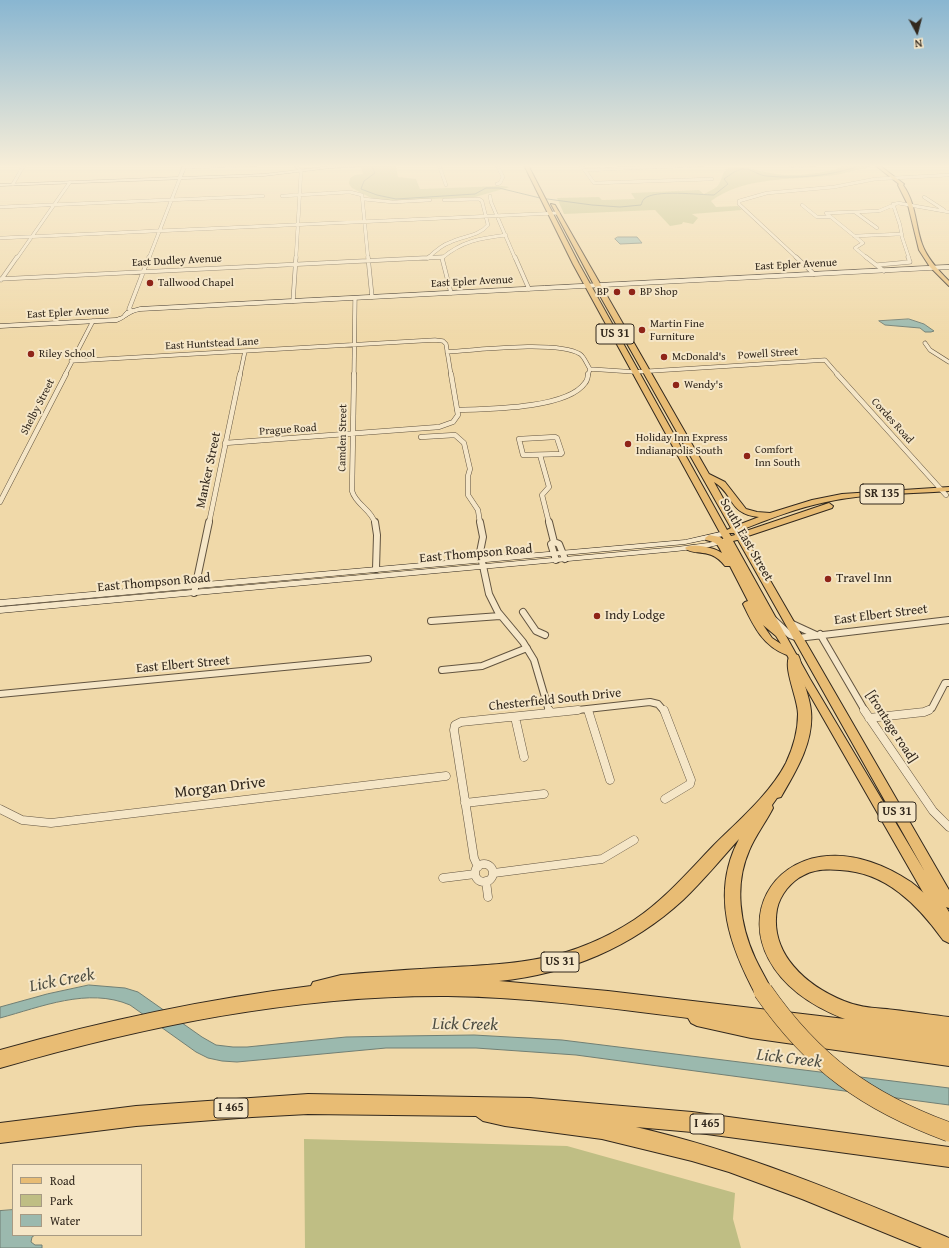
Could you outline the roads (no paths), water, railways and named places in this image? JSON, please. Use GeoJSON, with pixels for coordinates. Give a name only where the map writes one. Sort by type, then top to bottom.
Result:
{"type":"FeatureCollection","features":[{"type":"Feature","properties":{"kind":"highway","name":"US 31"},"geometry":{"type":"LineString","coordinates":[[276,998],[341,983],[512,972],[550,965],[593,951],[624,936],[660,911],[678,894],[780,786],[794,762],[804,725],[803,701],[794,667],[793,656]]}},
{"type":"Feature","properties":{"kind":"highway"},"geometry":{"type":"LineString","coordinates":[[780,786],[741,851],[733,884],[733,906],[740,940],[748,964],[775,1010],[792,1031],[839,1075],[887,1106],[912,1118],[949,1132]]}},
{"type":"Feature","properties":{"kind":"highway"},"geometry":{"type":"LineString","coordinates":[[949,935],[931,911],[908,889],[879,872],[848,864],[833,863],[812,865],[794,872],[777,889],[769,912],[770,932],[774,952],[795,979],[817,996],[850,1012],[949,1026]]}},
{"type":"Feature","properties":{"kind":"highway"},"geometry":{"type":"LineString","coordinates":[[0,1059],[112,1028],[205,1009],[276,998],[378,990],[452,988],[531,992],[618,1001],[949,1040]]}},
{"type":"Feature","properties":{"kind":"highway"},"geometry":{"type":"LineString","coordinates":[[618,1001],[751,1029],[949,1057]]}},
{"type":"Feature","properties":{"kind":"highway","name":"I 465"},"geometry":{"type":"LineString","coordinates":[[0,1133],[136,1116],[252,1107],[308,1104],[463,1106],[530,1108],[692,1122],[949,1157]]}},
{"type":"Feature","properties":{"kind":"highway"},"geometry":{"type":"LineString","coordinates":[[463,1106],[508,1118],[572,1125],[612,1132],[706,1154],[756,1171],[846,1206],[947,1248]]}},
{"type":"Feature","properties":{"kind":"main road","name":"South East Street"},"geometry":{"type":"LineString","coordinates":[[559,223],[588,286],[739,530],[798,638],[949,902]]}},
{"type":"Feature","properties":{"kind":"main road","name":"South East Street"},"geometry":{"type":"LineString","coordinates":[[560,223],[597,286],[725,538],[774,620],[793,656],[949,925]]}},
{"type":"Feature","properties":{"kind":"main road"},"geometry":{"type":"LineString","coordinates":[[915,223],[920,245],[934,268],[949,284]]}},
{"type":"Feature","properties":{"kind":"main road","name":"East Epler Avenue"},"geometry":{"type":"LineString","coordinates":[[0,326],[121,319],[131,310],[949,267]]}},
{"type":"Feature","properties":{"kind":"main road"},"geometry":{"type":"LineString","coordinates":[[688,466],[701,481],[715,492]]}},
{"type":"Feature","properties":{"kind":"main road"},"geometry":{"type":"LineString","coordinates":[[705,475],[723,485],[738,507],[746,512],[756,515],[776,514]]}},
{"type":"Feature","properties":{"kind":"main road","name":"East Thompson Road"},"geometry":{"type":"LineString","coordinates":[[559,556],[690,548],[725,538],[739,530],[776,514],[805,505],[836,498],[946,492]]}},
{"type":"Feature","properties":{"kind":"main road","name":"East Thompson Road"},"geometry":{"type":"LineString","coordinates":[[739,530],[757,530],[818,508],[837,504],[946,492]]}},
{"type":"Feature","properties":{"kind":"main road"},"geometry":{"type":"LineString","coordinates":[[708,538],[725,538],[762,617],[768,624],[796,644],[813,669],[819,674]]}},
{"type":"Feature","properties":{"kind":"main road","name":"East Thompson Road"},"geometry":{"type":"LineString","coordinates":[[0,603],[195,589],[375,573],[559,556],[685,542],[708,538]]}},
{"type":"Feature","properties":{"kind":"main road"},"geometry":{"type":"LineString","coordinates":[[690,548],[710,550],[721,554],[766,637],[776,647],[793,656]]}},
{"type":"Feature","properties":{"kind":"main road","name":"East Thompson Road"},"geometry":{"type":"LineString","coordinates":[[0,610],[195,589]]}},
{"type":"Feature","properties":{"kind":"street"},"geometry":{"type":"LineString","coordinates":[[1,280],[41,223]]}},
{"type":"Feature","properties":{"kind":"street"},"geometry":{"type":"LineString","coordinates":[[131,310],[129,309],[162,223]]}},
{"type":"Feature","properties":{"kind":"street"},"geometry":{"type":"LineString","coordinates":[[0,238],[323,223]]}},
{"type":"Feature","properties":{"kind":"street"},"geometry":{"type":"LineString","coordinates":[[365,223],[372,297]]}},
{"type":"Feature","properties":{"kind":"street"},"geometry":{"type":"LineString","coordinates":[[428,258],[447,243],[484,229],[488,223]]}},
{"type":"Feature","properties":{"kind":"street"},"geometry":{"type":"LineString","coordinates":[[500,223],[529,289]]}},
{"type":"Feature","properties":{"kind":"street"},"geometry":{"type":"LineString","coordinates":[[760,223],[814,274]]}},
{"type":"Feature","properties":{"kind":"street"},"geometry":{"type":"LineString","coordinates":[[838,223],[863,243],[855,248],[884,271]]}},
{"type":"Feature","properties":{"kind":"street"},"geometry":{"type":"LineString","coordinates":[[870,223],[877,228]]}},
{"type":"Feature","properties":{"kind":"street"},"geometry":{"type":"LineString","coordinates":[[877,265],[910,262],[900,223]]}},
{"type":"Feature","properties":{"kind":"street"},"geometry":{"type":"LineString","coordinates":[[293,301],[298,224]]}},
{"type":"Feature","properties":{"kind":"street"},"geometry":{"type":"LineString","coordinates":[[854,236],[902,234]]}},
{"type":"Feature","properties":{"kind":"street"},"geometry":{"type":"LineString","coordinates":[[451,293],[442,258],[452,248],[466,242],[481,238],[506,235]]}},
{"type":"Feature","properties":{"kind":"street","name":"East Dudley Avenue"},"geometry":{"type":"LineString","coordinates":[[1,280],[442,258]]}},
{"type":"Feature","properties":{"kind":"street","name":"Camden Street"},"geometry":{"type":"LineString","coordinates":[[355,298],[352,492],[357,501],[370,512],[375,521],[375,573]]}},
{"type":"Feature","properties":{"kind":"street","name":"Shelby Street"},"geometry":{"type":"LineString","coordinates":[[0,502],[71,361],[93,321]]}},
{"type":"Feature","properties":{"kind":"street","name":"East Huntstead Lane"},"geometry":{"type":"LineString","coordinates":[[71,361],[437,340],[446,343],[447,352]]}},
{"type":"Feature","properties":{"kind":"street"},"geometry":{"type":"LineString","coordinates":[[925,343],[930,350],[949,362]]}},
{"type":"Feature","properties":{"kind":"street"},"geometry":{"type":"LineString","coordinates":[[530,347],[568,349],[581,354],[590,369],[588,378],[581,387],[557,399],[528,405],[457,410],[447,352],[530,347]]}},
{"type":"Feature","properties":{"kind":"street","name":"Manker Street"},"geometry":{"type":"LineString","coordinates":[[195,589],[245,351]]}},
{"type":"Feature","properties":{"kind":"street","name":"Powell Street"},"geometry":{"type":"LineString","coordinates":[[590,369],[618,372],[825,360]]}},
{"type":"Feature","properties":{"kind":"street","name":"Cordes Road"},"geometry":{"type":"LineString","coordinates":[[825,360],[946,492]]}},
{"type":"Feature","properties":{"kind":"street","name":"Prague Road"},"geometry":{"type":"LineString","coordinates":[[225,443],[447,426],[457,418],[457,410]]}},
{"type":"Feature","properties":{"kind":"street"},"geometry":{"type":"LineString","coordinates":[[421,437],[455,435],[464,443],[470,469],[468,476],[468,495],[478,509],[483,537],[480,550],[489,594],[500,616],[527,648],[538,671],[550,713]]}},
{"type":"Feature","properties":{"kind":"street"},"geometry":{"type":"LineString","coordinates":[[557,438],[562,454],[540,456],[524,456],[519,440],[557,438]]}},
{"type":"Feature","properties":{"kind":"street"},"geometry":{"type":"LineString","coordinates":[[540,456],[549,487],[542,495],[554,542],[551,544],[559,556]]}},
{"type":"Feature","properties":{"kind":"street"},"geometry":{"type":"LineString","coordinates":[[523,612],[536,631],[545,635]]}},
{"type":"Feature","properties":{"kind":"street"},"geometry":{"type":"LineString","coordinates":[[431,622],[500,616]]}},
{"type":"Feature","properties":{"kind":"street"},"geometry":{"type":"LineString","coordinates":[[774,620],[790,635],[798,638]]}},
{"type":"Feature","properties":{"kind":"street","name":"East Elbert Street"},"geometry":{"type":"LineString","coordinates":[[798,638],[949,620]]}},
{"type":"Feature","properties":{"kind":"street","name":"East Elbert Street"},"geometry":{"type":"LineString","coordinates":[[790,623],[805,631],[818,635]]}},
{"type":"Feature","properties":{"kind":"street","name":"[frontage road]"},"geometry":{"type":"LineString","coordinates":[[818,635],[869,718],[933,811],[949,827]]}},
{"type":"Feature","properties":{"kind":"street"},"geometry":{"type":"LineString","coordinates":[[442,670],[482,666],[527,648]]}},
{"type":"Feature","properties":{"kind":"street","name":"East Elbert Street"},"geometry":{"type":"LineString","coordinates":[[0,694],[368,659]]}},
{"type":"Feature","properties":{"kind":"street"},"geometry":{"type":"LineString","coordinates":[[869,718],[924,712],[932,708],[945,683],[949,683]]}},
{"type":"Feature","properties":{"kind":"street","name":"Chesterfield South Drive"},"geometry":{"type":"LineString","coordinates":[[465,803],[454,730],[455,725],[461,722],[650,702],[658,704],[663,708],[691,780],[690,784],[665,799]]}},
{"type":"Feature","properties":{"kind":"street"},"geometry":{"type":"LineString","coordinates":[[588,709],[610,780]]}},
{"type":"Feature","properties":{"kind":"street"},"geometry":{"type":"LineString","coordinates":[[515,717],[524,758]]}},
{"type":"Feature","properties":{"kind":"street","name":"Morgan Drive"},"geometry":{"type":"LineString","coordinates":[[0,809],[22,820],[51,823],[446,776]]}},
{"type":"Feature","properties":{"kind":"street"},"geometry":{"type":"LineString","coordinates":[[494,873],[492,878],[486,881],[479,879],[465,803],[544,794]]}},
{"type":"Feature","properties":{"kind":"street"},"geometry":{"type":"LineString","coordinates":[[494,873],[602,859],[634,840]]}},
{"type":"Feature","properties":{"kind":"street"},"geometry":{"type":"LineString","coordinates":[[443,878],[477,870],[484,865],[489,866],[494,873]]}},
{"type":"Feature","properties":{"kind":"street"},"geometry":{"type":"LineString","coordinates":[[486,881],[488,897]]}},
{"type":"Feature","properties":{"kind":"water"},"geometry":{"type":"Polygon","coordinates":[[[618,237],[637,237],[642,243],[620,244],[615,239],[618,237]]]}},
{"type":"Feature","properties":{"kind":"water"},"geometry":{"type":"Polygon","coordinates":[[[909,319],[924,324],[934,331],[925,332],[920,328],[885,325],[879,321],[909,319]]]}},
{"type":"Feature","properties":{"kind":"water","name":"Lick Creek"},"geometry":{"type":"Polygon","coordinates":[[[89,985],[125,988],[138,992],[202,1037],[216,1045],[247,1047],[346,1037],[400,1036],[474,1035],[562,1040],[949,1088],[949,1105],[576,1055],[476,1048],[386,1048],[237,1062],[222,1061],[208,1058],[196,1052],[130,1005],[114,1000],[98,998],[81,998],[48,1004],[0,1018],[0,1007],[47,994],[89,985]]]}},
{"type":"Feature","properties":{"kind":"water"},"geometry":{"type":"Polygon","coordinates":[[[12,1210],[12,1236],[34,1236],[31,1242],[35,1245],[42,1245],[42,1248],[0,1248],[0,1211],[12,1210]]]}},
{"type":"Feature","properties":{"kind":"place","name":"Tallwood Chapel"},"geometry":{"type":"Point","coordinates":[150,283]}},
{"type":"Feature","properties":{"kind":"place","name":"BP"},"geometry":{"type":"Point","coordinates":[617,292]}},
{"type":"Feature","properties":{"kind":"place","name":"BP Shop"},"geometry":{"type":"Point","coordinates":[632,292]}},
{"type":"Feature","properties":{"kind":"place","name":"Martin Fine Furniture"},"geometry":{"type":"Point","coordinates":[642,330]}},
{"type":"Feature","properties":{"kind":"place","name":"Riley School"},"geometry":{"type":"Point","coordinates":[31,354]}},
{"type":"Feature","properties":{"kind":"place","name":"McDonald's"},"geometry":{"type":"Point","coordinates":[664,357]}},
{"type":"Feature","properties":{"kind":"place","name":"Wendy's"},"geometry":{"type":"Point","coordinates":[676,385]}},
{"type":"Feature","properties":{"kind":"place","name":"Holiday Inn Express Indianapolis South"},"geometry":{"type":"Point","coordinates":[628,444]}},
{"type":"Feature","properties":{"kind":"place","name":"Comfort Inn South"},"geometry":{"type":"Point","coordinates":[747,456]}},
{"type":"Feature","properties":{"kind":"place","name":"Travel Inn"},"geometry":{"type":"Point","coordinates":[828,579]}},
{"type":"Feature","properties":{"kind":"place","name":"Indy Lodge"},"geometry":{"type":"Point","coordinates":[597,616]}}]}
